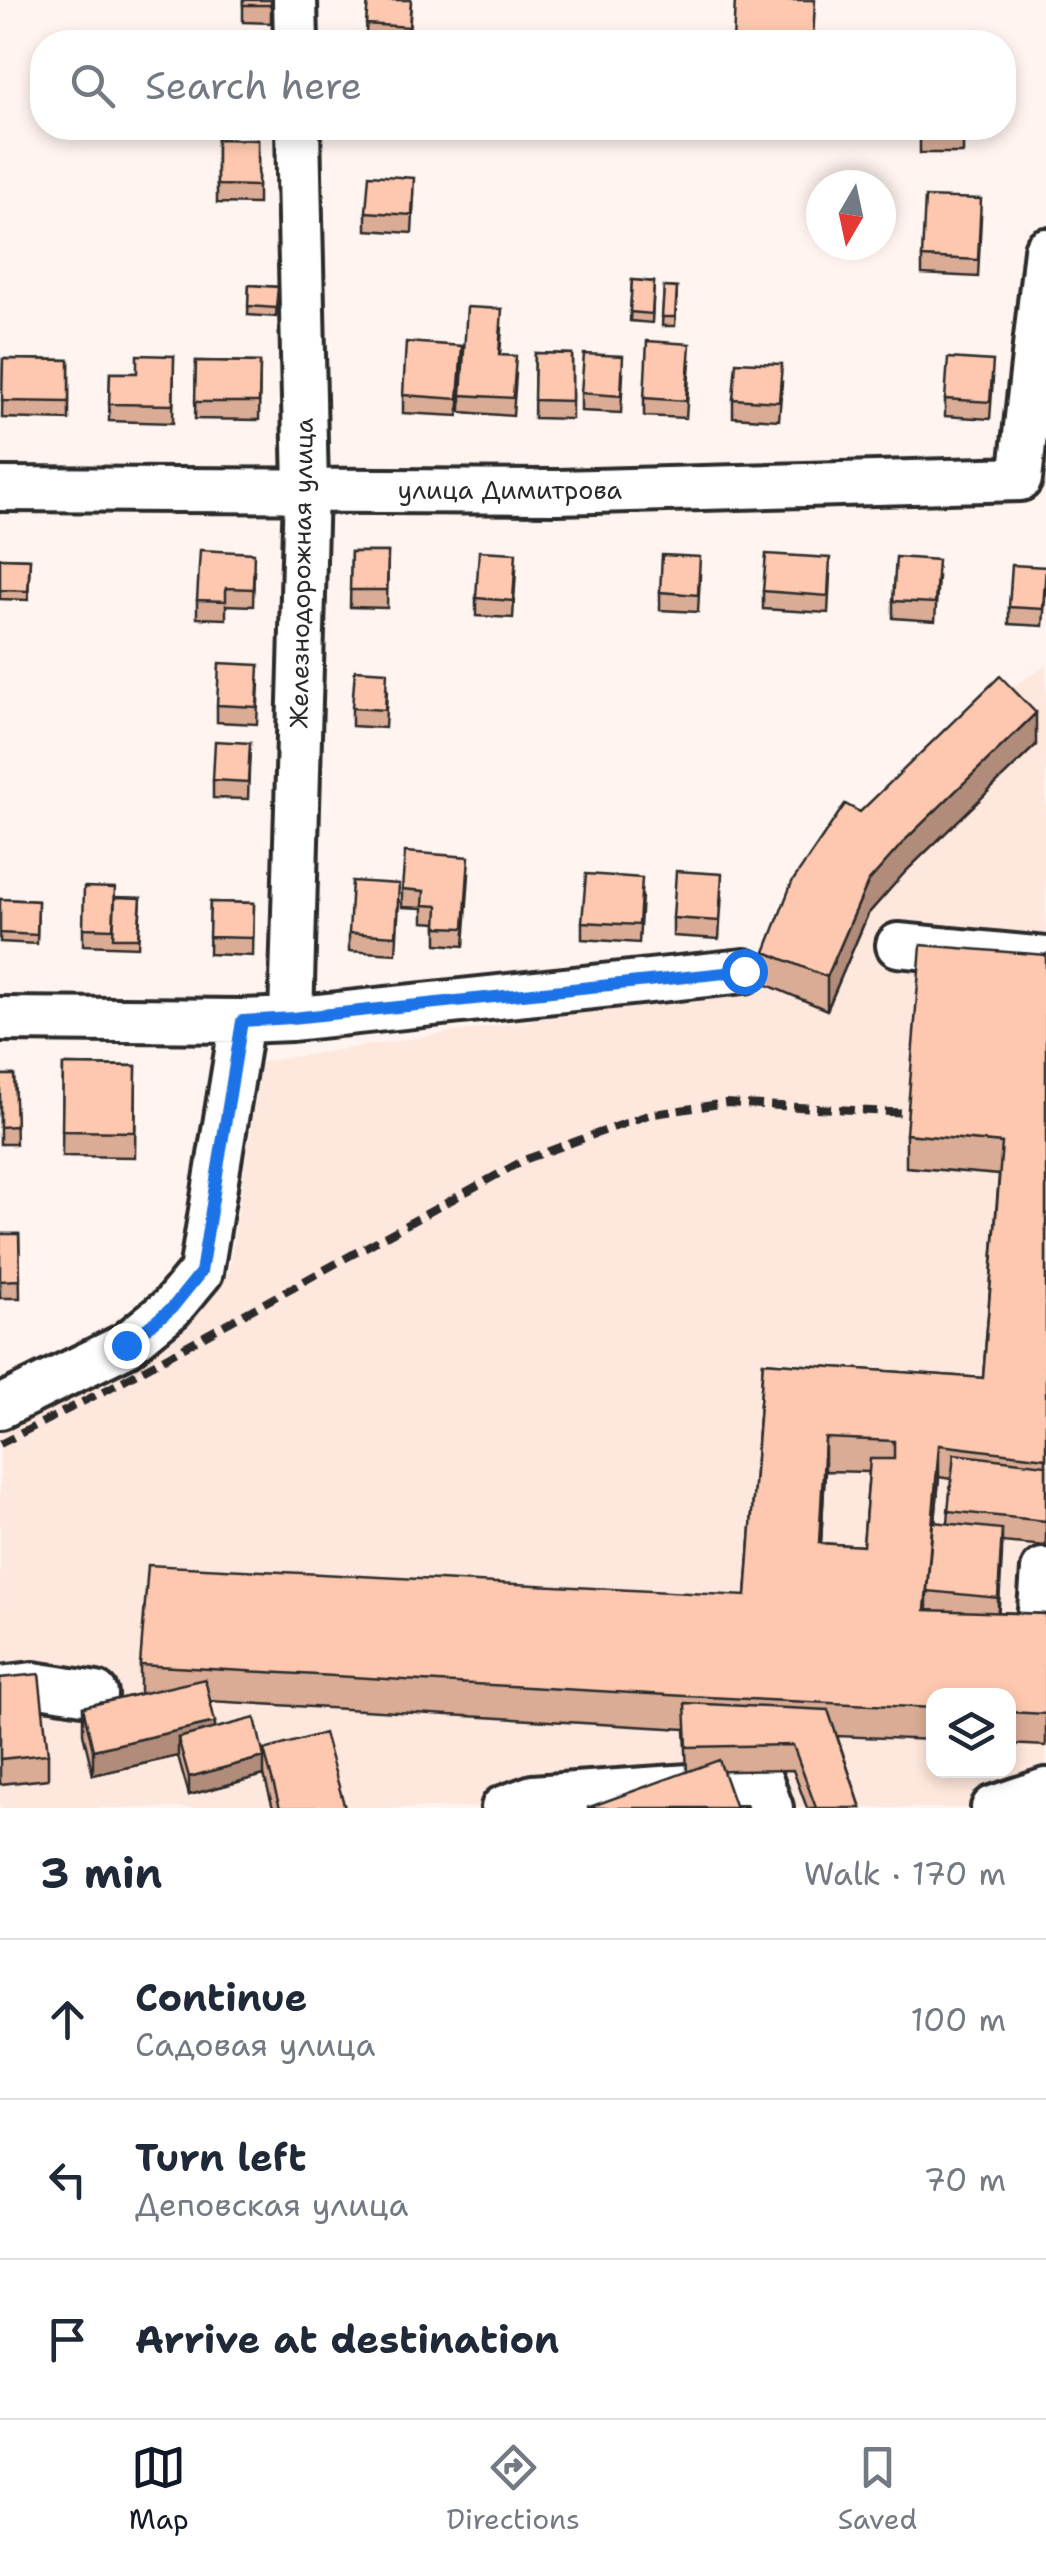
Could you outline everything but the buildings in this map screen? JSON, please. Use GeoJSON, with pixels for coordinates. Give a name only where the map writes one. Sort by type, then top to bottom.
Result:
{"type":"FeatureCollection","features":[{"type":"Feature","properties":{"kind":"street"},"geometry":{"type":"LineString","coordinates":[[295,0],[296,30]]}},
{"type":"Feature","properties":{"kind":"street","name":"Железнодорожная улица"},"geometry":{"type":"LineString","coordinates":[[292,1018],[306,490],[298,140]]}},
{"type":"Feature","properties":{"kind":"street","name":"улица Димитрова"},"geometry":{"type":"LineString","coordinates":[[0,489],[558,492],[1020,479],[1046,250]]}},
{"type":"Feature","properties":{"kind":"street"},"geometry":{"type":"LineString","coordinates":[[898,946],[1046,959]]}},
{"type":"Feature","properties":{"kind":"street"},"geometry":{"type":"LineString","coordinates":[[0,1019],[292,1018],[744,971]]}},
{"type":"Feature","properties":{"kind":"street"},"geometry":{"type":"LineString","coordinates":[[0,1406],[126,1345],[172,1308],[201,1272],[242,1021]]}},
{"type":"Feature","properties":{"kind":"street"},"geometry":{"type":"LineString","coordinates":[[1043,1570],[1039,1622],[1046,1623]]}},
{"type":"Feature","properties":{"kind":"street"},"geometry":{"type":"LineString","coordinates":[[0,1688],[34,1684],[96,1694]]}},
{"type":"Feature","properties":{"kind":"street"},"geometry":{"type":"LineString","coordinates":[[503,1808],[532,1797],[761,1781],[772,1808]]}},
{"type":"Feature","properties":{"kind":"street"},"geometry":{"type":"LineString","coordinates":[[993,1808],[1046,1790]]}},
{"type":"Feature","properties":{"kind":"shaded area"},"geometry":{"type":"Polygon","coordinates":[[[1046,666],[1046,1808],[0,1808],[0,1424],[170,1326],[229,1272],[261,1062],[765,984],[785,910],[846,820],[988,701],[1046,666]]]}},
{"type":"Feature","properties":{"kind":"railway"},"geometry":{"type":"LineString","coordinates":[[0,1444],[106,1390],[524,1160],[648,1115],[726,1103],[910,1113]]}},
{"type":"Feature","properties":{"kind":"route"},"geometry":{"type":"LineString","coordinates":[[126,1345],[172,1308],[201,1272],[242,1021],[744,971]]}}]}
